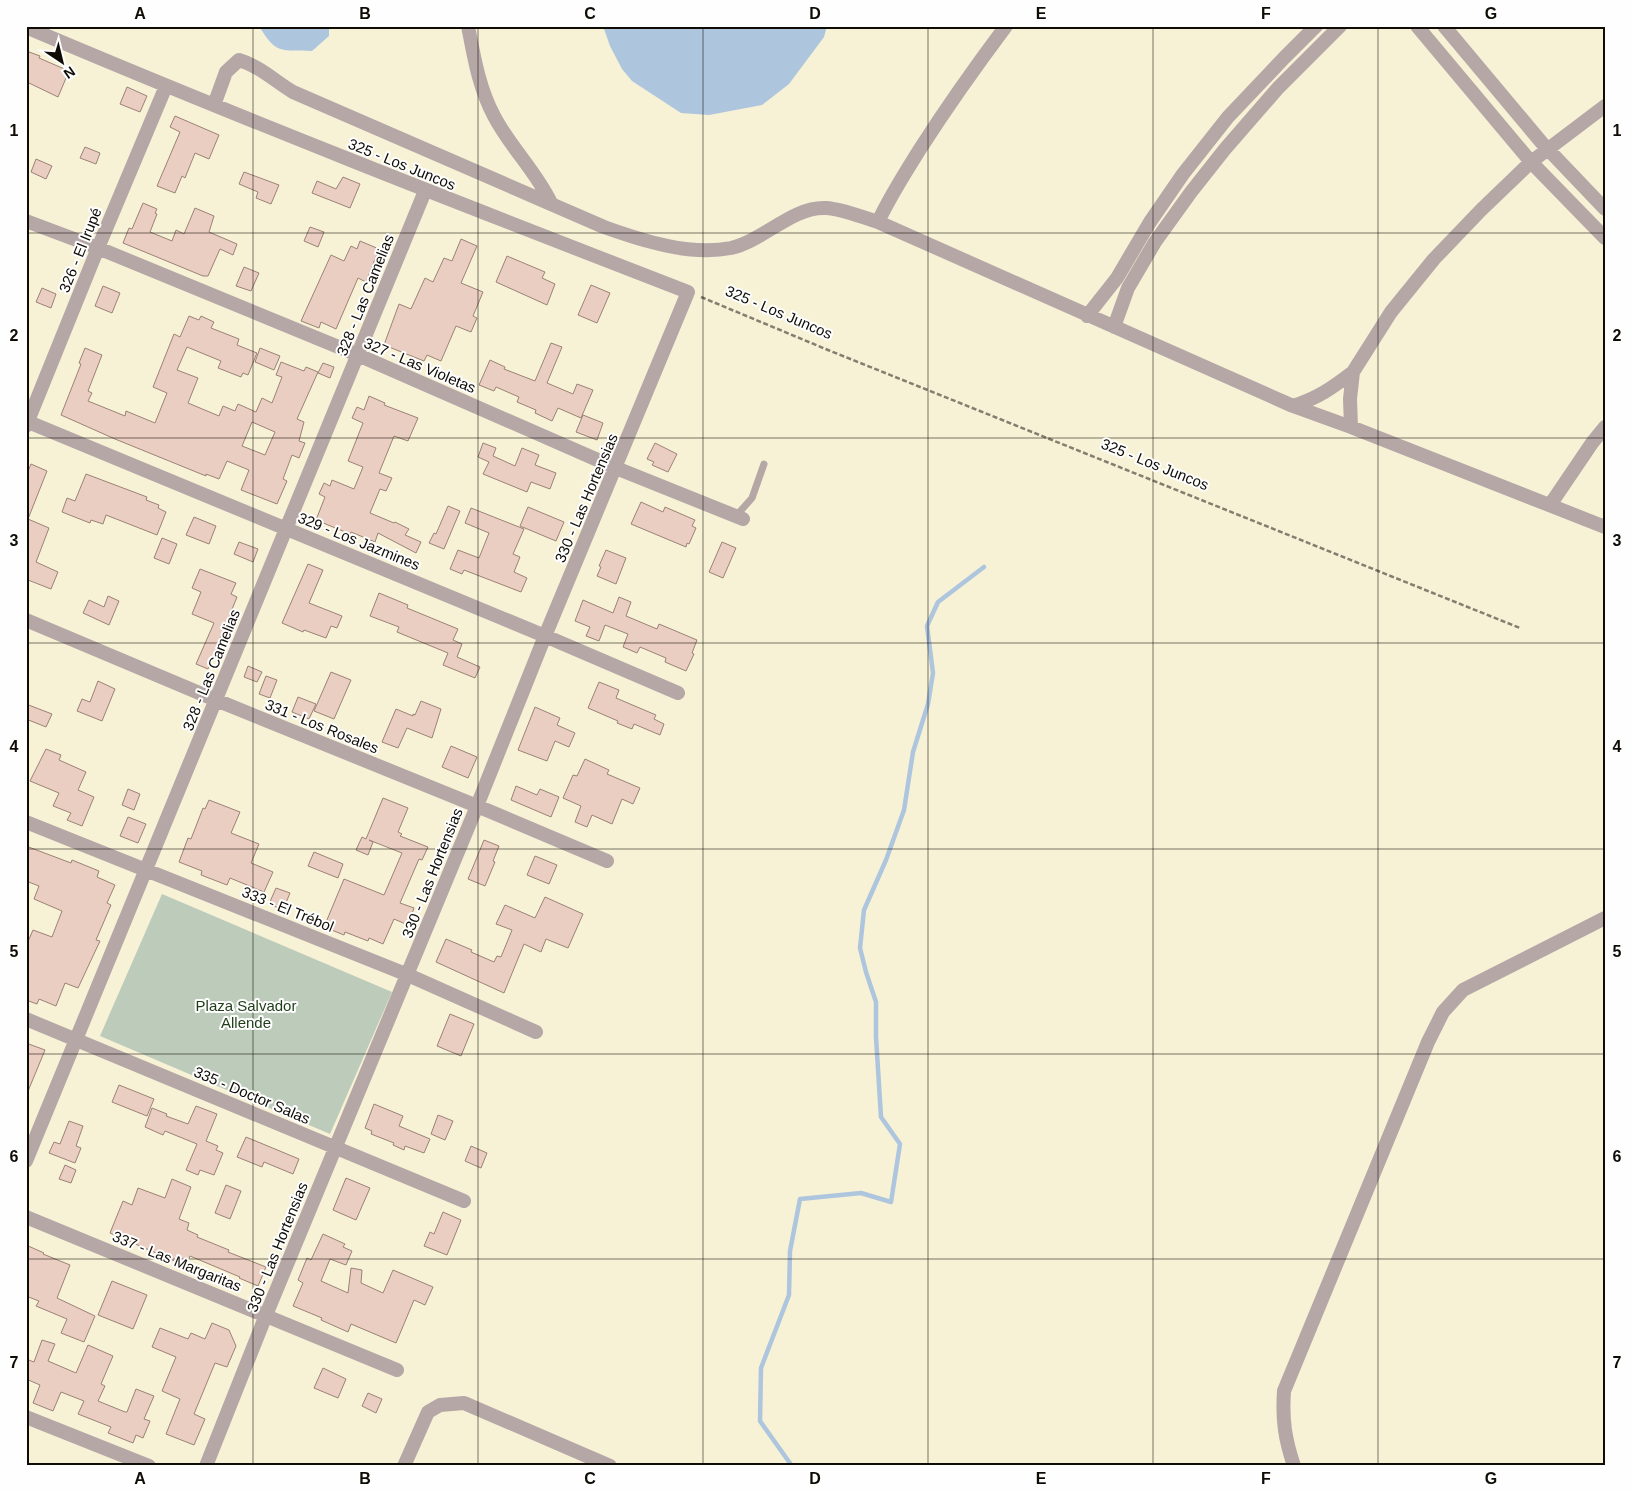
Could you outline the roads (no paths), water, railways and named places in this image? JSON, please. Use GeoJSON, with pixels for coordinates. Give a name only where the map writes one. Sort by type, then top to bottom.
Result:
{"type":"FeatureCollection","features":[{"type":"Feature","properties":{"kind":"street"},"geometry":{"type":"LineString","coordinates":[[468,26],[484,94],[494,116],[534,174],[551,204]]}},
{"type":"Feature","properties":{"kind":"street"},"geometry":{"type":"LineString","coordinates":[[878,222],[888,201],[931,133],[1006,26]]}},
{"type":"Feature","properties":{"kind":"street"},"geometry":{"type":"LineString","coordinates":[[1088,316],[1117,278],[1150,222],[1183,174],[1228,117],[1316,26]]}},
{"type":"Feature","properties":{"kind":"street"},"geometry":{"type":"LineString","coordinates":[[1114,327],[1128,288],[1155,242],[1191,192],[1225,148],[1278,88],[1340,26]]}},
{"type":"Feature","properties":{"kind":"street"},"geometry":{"type":"LineString","coordinates":[[1417,26],[1531,162],[1605,238]]}},
{"type":"Feature","properties":{"kind":"street"},"geometry":{"type":"LineString","coordinates":[[1444,26],[1548,149],[1605,209]]}},
{"type":"Feature","properties":{"kind":"street","name":"325 - Los Juncos"},"geometry":{"type":"LineString","coordinates":[[26,27],[214,106],[425,191],[688,292]]}},
{"type":"Feature","properties":{"kind":"street"},"geometry":{"type":"LineString","coordinates":[[214,106],[226,72],[239,60],[246,62],[252,64],[293,92],[604,227],[630,236],[667,245],[713,251],[733,247],[748,242],[798,215],[816,208],[841,211],[878,222],[1293,406],[1605,527]]}},
{"type":"Feature","properties":{"kind":"street","name":"326 - El Irupé"},"geometry":{"type":"LineString","coordinates":[[27,423],[166,86]]}},
{"type":"Feature","properties":{"kind":"street"},"geometry":{"type":"LineString","coordinates":[[1293,406],[1312,400],[1327,392],[1353,372],[1391,312],[1434,259],[1531,162],[1605,106]]}},
{"type":"Feature","properties":{"kind":"street","name":"328 - Las Camelias"},"geometry":{"type":"LineString","coordinates":[[26,1161],[425,191]]}},
{"type":"Feature","properties":{"kind":"street","name":"327 - Las Violetas"},"geometry":{"type":"LineString","coordinates":[[26,221],[98,248],[358,355],[616,468],[739,518]]}},
{"type":"Feature","properties":{"kind":"street","name":"330 - Las Hortensias"},"geometry":{"type":"LineString","coordinates":[[206,1466],[266,1315],[408,975],[545,636],[688,292]]}},
{"type":"Feature","properties":{"kind":"street"},"geometry":{"type":"LineString","coordinates":[[1351,427],[1350,398],[1353,372]]}},
{"type":"Feature","properties":{"kind":"street","name":"329 - Los Jazmines"},"geometry":{"type":"LineString","coordinates":[[27,423],[545,636],[678,693]]}},
{"type":"Feature","properties":{"kind":"street"},"geometry":{"type":"LineString","coordinates":[[1550,505],[1605,427]]}},
{"type":"Feature","properties":{"kind":"street","name":"331 - Los Rosales"},"geometry":{"type":"LineString","coordinates":[[26,620],[216,700],[477,806],[607,862]]}},
{"type":"Feature","properties":{"kind":"street","name":"333 - El Trébol"},"geometry":{"type":"LineString","coordinates":[[26,822],[408,975],[536,1032]]}},
{"type":"Feature","properties":{"kind":"street"},"geometry":{"type":"LineString","coordinates":[[1294,1466],[1285,1438],[1282,1413],[1284,1392],[1428,1042],[1443,1012],[1463,990],[1605,918]]}},
{"type":"Feature","properties":{"kind":"street","name":"335 - Doctor Salas"},"geometry":{"type":"LineString","coordinates":[[26,1019],[464,1201]]}},
{"type":"Feature","properties":{"kind":"street","name":"337 - Las Margaritas"},"geometry":{"type":"LineString","coordinates":[[26,1217],[398,1370]]}},
{"type":"Feature","properties":{"kind":"street"},"geometry":{"type":"LineString","coordinates":[[404,1466],[428,1412],[440,1405],[458,1404],[464,1404],[610,1466]]}},
{"type":"Feature","properties":{"kind":"street"},"geometry":{"type":"LineString","coordinates":[[26,1416],[149,1466]]}},
{"type":"Feature","properties":{"kind":"lane"},"geometry":{"type":"LineString","coordinates":[[739,518],[752,498],[764,464]]}},
{"type":"Feature","properties":{"kind":"water"},"geometry":{"type":"Polygon","coordinates":[[[259,26],[329,26],[329,36],[312,51],[287,50],[281,49],[270,42],[259,26]]]}},
{"type":"Feature","properties":{"kind":"water"},"geometry":{"type":"Polygon","coordinates":[[[603,26],[827,26],[824,37],[789,84],[762,105],[709,115],[681,113],[632,81],[622,69],[610,46],[603,26]]]}},
{"type":"Feature","properties":{"kind":"waterway"},"geometry":{"type":"LineString","coordinates":[[792,1466],[760,1421],[761,1368],[789,1295],[790,1251],[800,1199],[861,1193],[891,1202],[900,1144],[881,1117],[876,1037],[876,1002],[860,948],[864,910],[886,860],[904,810],[913,752],[928,704],[933,673],[927,626],[938,602],[984,567]]}},
{"type":"Feature","properties":{"kind":"park label","name":"Plaza Salvador Allende"},"geometry":{"type":"Point","coordinates":[246,1014]}}]}
